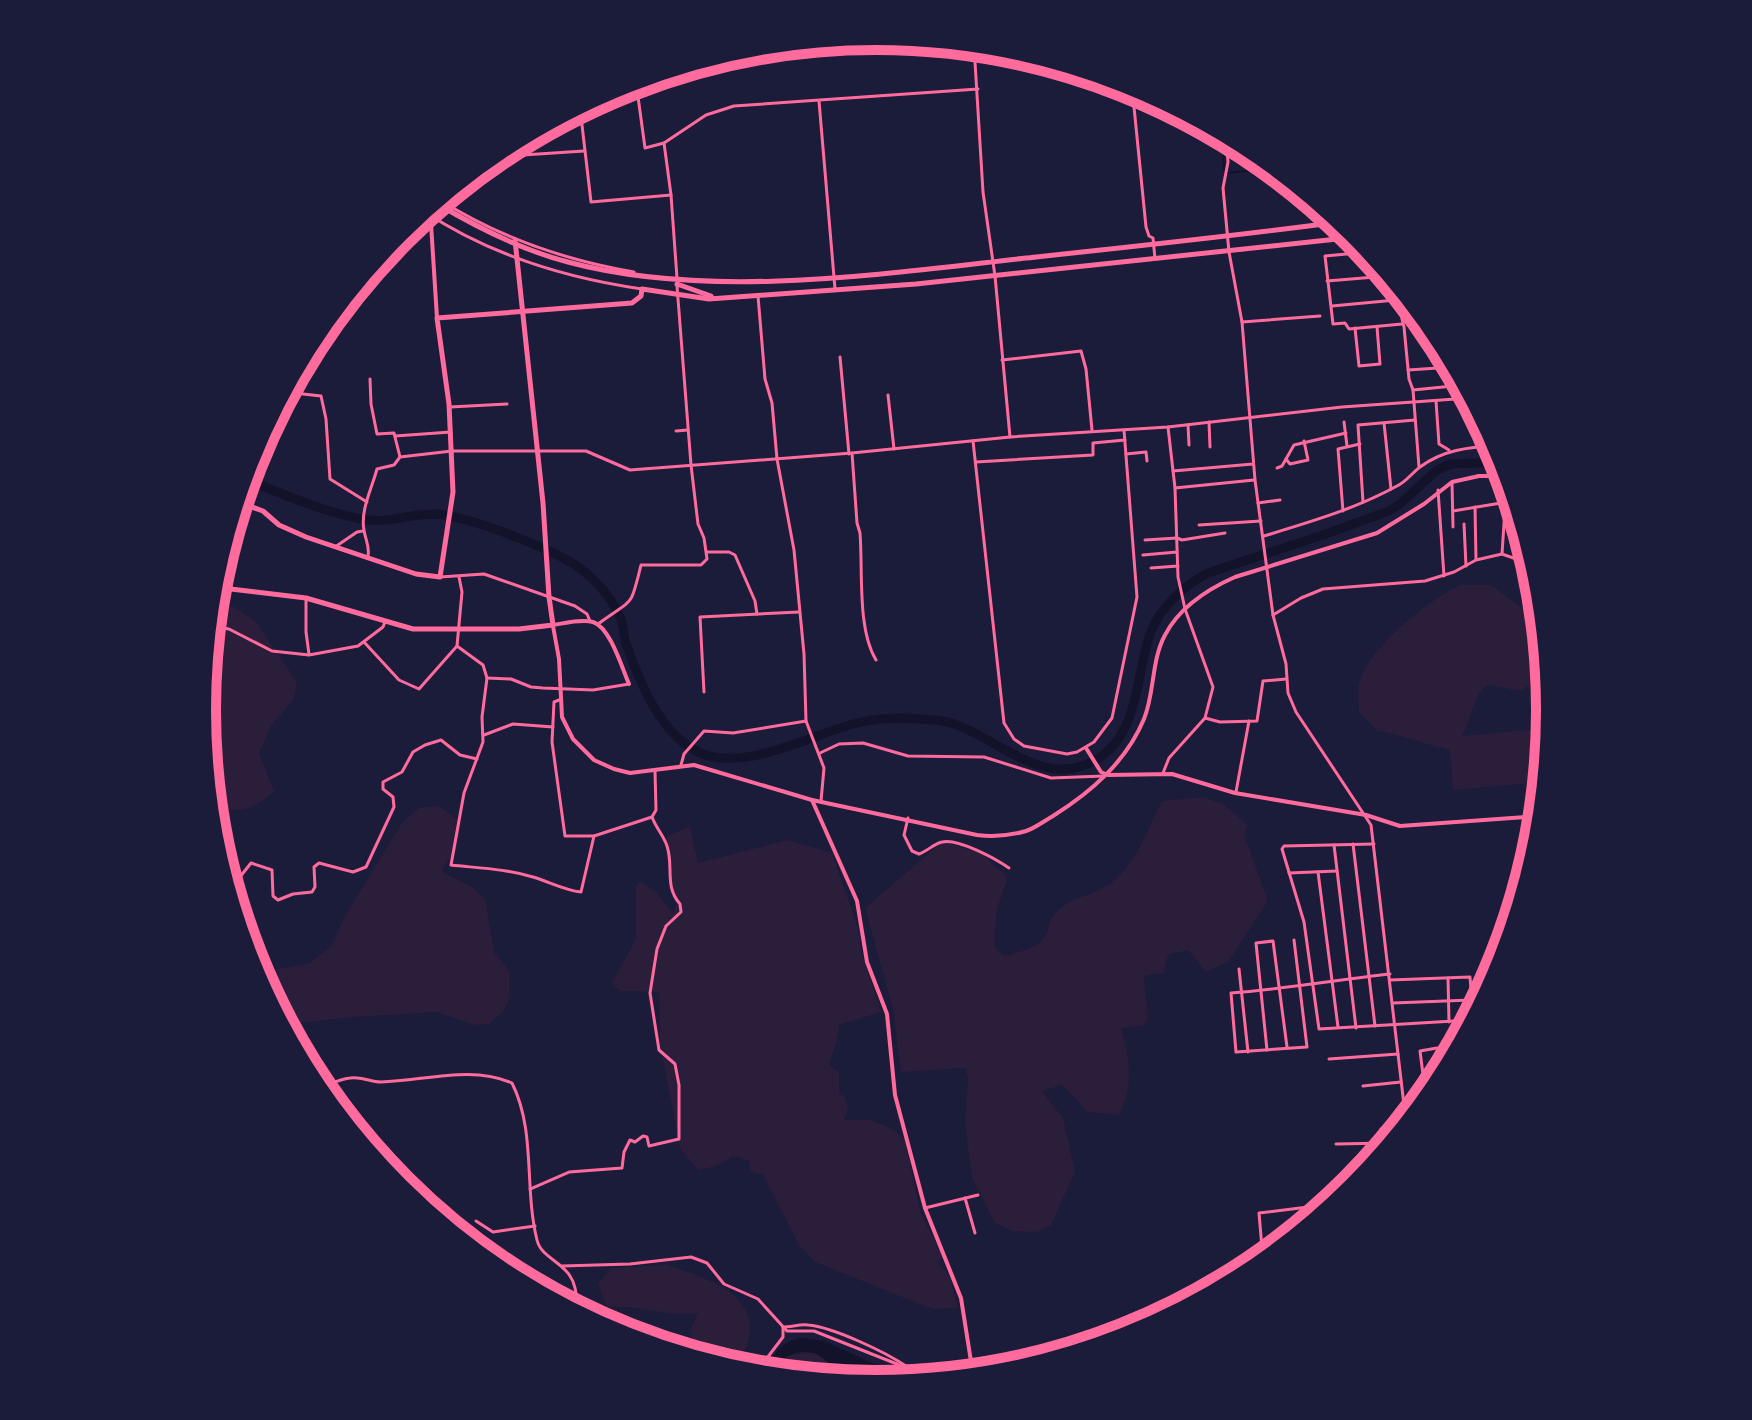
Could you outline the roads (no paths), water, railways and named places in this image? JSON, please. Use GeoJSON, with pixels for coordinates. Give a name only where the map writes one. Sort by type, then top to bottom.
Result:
{"type":"FeatureCollection","features":[{"type":"Feature","properties":{"kind":"main road"},"geometry":{"type":"LineString","coordinates":[[448,208],[498,237],[566,262],[628,275],[681,281],[768,280],[898,271],[1322,224]]}},
{"type":"Feature","properties":{"kind":"main road"},"geometry":{"type":"LineString","coordinates":[[249,506],[263,511],[279,525],[335,547],[416,574],[440,577],[452,510],[452,451],[450,407],[437,318],[632,303],[638,301],[642,289],[706,299],[835,290],[1339,239]]}},
{"type":"Feature","properties":{"kind":"main road"},"geometry":{"type":"LineString","coordinates":[[228,589],[306,598],[422,630],[553,625],[515,240]]}},
{"type":"Feature","properties":{"kind":"main road"},"geometry":{"type":"LineString","coordinates":[[677,284],[705,296],[728,297]]}},
{"type":"Feature","properties":{"kind":"street"},"geometry":{"type":"LineString","coordinates":[[814,53],[865,50]]}},
{"type":"Feature","properties":{"kind":"street"},"geometry":{"type":"LineString","coordinates":[[975,58],[983,192],[995,276],[1010,437]]}},
{"type":"Feature","properties":{"kind":"street"},"geometry":{"type":"LineString","coordinates":[[638,95],[645,148],[664,143],[706,115],[734,106],[978,89]]}},
{"type":"Feature","properties":{"kind":"street"},"geometry":{"type":"LineString","coordinates":[[819,101],[835,290]]}},
{"type":"Feature","properties":{"kind":"street"},"geometry":{"type":"LineString","coordinates":[[1134,102],[1146,227],[1153,238],[1155,259]]}},
{"type":"Feature","properties":{"kind":"street"},"geometry":{"type":"LineString","coordinates":[[581,120],[591,202],[671,195]]}},
{"type":"Feature","properties":{"kind":"street"},"geometry":{"type":"LineString","coordinates":[[598,624],[627,605],[638,587],[641,565],[701,565],[707,559],[698,524],[691,465],[671,195],[664,143]]}},
{"type":"Feature","properties":{"kind":"street"},"geometry":{"type":"LineString","coordinates":[[516,157],[584,151]]}},
{"type":"Feature","properties":{"kind":"street"},"geometry":{"type":"LineString","coordinates":[[1227,151],[1223,188],[1229,252],[1242,322],[1255,480],[1273,615],[1286,664],[1288,693],[1296,712],[1371,825],[1405,1105]]}},
{"type":"Feature","properties":{"kind":"street"},"geometry":{"type":"LineString","coordinates":[[449,207],[515,240],[582,261],[662,277],[677,284]]}},
{"type":"Feature","properties":{"kind":"street"},"geometry":{"type":"LineString","coordinates":[[437,217],[467,236],[516,258],[568,275],[642,289]]}},
{"type":"Feature","properties":{"kind":"street"},"geometry":{"type":"LineString","coordinates":[[430,224],[437,318]]}},
{"type":"Feature","properties":{"kind":"street"},"geometry":{"type":"LineString","coordinates":[[1352,253],[1325,256],[1333,324],[1345,323],[1349,329],[1402,324]]}},
{"type":"Feature","properties":{"kind":"street"},"geometry":{"type":"LineString","coordinates":[[1327,281],[1374,277]]}},
{"type":"Feature","properties":{"kind":"street"},"geometry":{"type":"LineString","coordinates":[[758,295],[765,379],[772,403],[777,459],[794,550],[804,654],[806,721],[819,751],[825,778],[821,801]]}},
{"type":"Feature","properties":{"kind":"street"},"geometry":{"type":"LineString","coordinates":[[1330,306],[1393,300]]}},
{"type":"Feature","properties":{"kind":"street"},"geometry":{"type":"LineString","coordinates":[[1397,305],[1413,390],[1419,467]]}},
{"type":"Feature","properties":{"kind":"street"},"geometry":{"type":"LineString","coordinates":[[1242,322],[1320,316]]}},
{"type":"Feature","properties":{"kind":"street"},"geometry":{"type":"LineString","coordinates":[[1355,328],[1359,366],[1380,364],[1376,326]]}},
{"type":"Feature","properties":{"kind":"street"},"geometry":{"type":"LineString","coordinates":[[1002,360],[1081,351],[1086,369],[1092,432]]}},
{"type":"Feature","properties":{"kind":"street"},"geometry":{"type":"LineString","coordinates":[[840,357],[861,545],[864,611],[868,644],[876,660]]}},
{"type":"Feature","properties":{"kind":"street"},"geometry":{"type":"LineString","coordinates":[[1408,370],[1440,368]]}},
{"type":"Feature","properties":{"kind":"street"},"geometry":{"type":"LineString","coordinates":[[370,379],[377,434],[394,433],[400,457]]}},
{"type":"Feature","properties":{"kind":"street"},"geometry":{"type":"LineString","coordinates":[[1413,390],[1451,386]]}},
{"type":"Feature","properties":{"kind":"street"},"geometry":{"type":"LineString","coordinates":[[297,393],[321,396],[326,419],[330,479],[366,505]]}},
{"type":"Feature","properties":{"kind":"street"},"geometry":{"type":"LineString","coordinates":[[888,395],[894,449]]}},
{"type":"Feature","properties":{"kind":"street"},"geometry":{"type":"LineString","coordinates":[[368,557],[364,529],[366,505],[377,469],[394,465],[400,457],[452,451],[586,451],[621,469],[630,470],[850,454],[1010,437],[1168,427],[1342,407],[1458,399]]}},
{"type":"Feature","properties":{"kind":"street"},"geometry":{"type":"LineString","coordinates":[[1436,401],[1439,444],[1449,450]]}},
{"type":"Feature","properties":{"kind":"street"},"geometry":{"type":"LineString","coordinates":[[450,407],[507,404]]}},
{"type":"Feature","properties":{"kind":"street"},"geometry":{"type":"LineString","coordinates":[[1363,502],[1358,425],[1415,420]]}},
{"type":"Feature","properties":{"kind":"street"},"geometry":{"type":"LineString","coordinates":[[1209,422],[1210,447]]}},
{"type":"Feature","properties":{"kind":"street"},"geometry":{"type":"LineString","coordinates":[[1344,422],[1347,446]]}},
{"type":"Feature","properties":{"kind":"street"},"geometry":{"type":"LineString","coordinates":[[1384,423],[1391,489]]}},
{"type":"Feature","properties":{"kind":"street"},"geometry":{"type":"LineString","coordinates":[[1188,425],[1189,445]]}},
{"type":"Feature","properties":{"kind":"street"},"geometry":{"type":"LineString","coordinates":[[1163,773],[1169,758],[1205,718],[1213,687],[1178,579],[1175,488],[1168,427]]}},
{"type":"Feature","properties":{"kind":"street"},"geometry":{"type":"LineString","coordinates":[[676,431],[688,430]]}},
{"type":"Feature","properties":{"kind":"street"},"geometry":{"type":"LineString","coordinates":[[973,441],[1004,723],[1014,739],[1024,746],[1060,755],[1087,749],[1100,737],[1112,718],[1136,608],[1124,430]]}},
{"type":"Feature","properties":{"kind":"street"},"geometry":{"type":"LineString","coordinates":[[395,436],[451,432]]}},
{"type":"Feature","properties":{"kind":"street"},"geometry":{"type":"LineString","coordinates":[[1277,468],[1294,445],[1346,433]]}},
{"type":"Feature","properties":{"kind":"street"},"geometry":{"type":"LineString","coordinates":[[976,462],[1093,455],[1093,443],[1125,440]]}},
{"type":"Feature","properties":{"kind":"street"},"geometry":{"type":"LineString","coordinates":[[1286,459],[1290,464],[1308,460],[1304,441]]}},
{"type":"Feature","properties":{"kind":"street"},"geometry":{"type":"LineString","coordinates":[[1343,511],[1338,449],[1360,444]]}},
{"type":"Feature","properties":{"kind":"street"},"geometry":{"type":"LineString","coordinates":[[1263,537],[1343,511],[1400,485],[1419,467],[1449,450],[1481,447]]}},
{"type":"Feature","properties":{"kind":"street"},"geometry":{"type":"LineString","coordinates":[[1126,454],[1146,452],[1147,461]]}},
{"type":"Feature","properties":{"kind":"street"},"geometry":{"type":"LineString","coordinates":[[1173,471],[1254,463]]}},
{"type":"Feature","properties":{"kind":"street"},"geometry":{"type":"LineString","coordinates":[[487,678],[511,679],[531,687],[559,688],[593,690],[629,684],[607,632],[590,621],[553,625],[559,659],[559,688],[559,700],[568,730],[583,751],[594,760],[623,771],[655,771],[694,765],[812,800],[997,837],[1029,830],[1108,775],[1143,722],[1165,635],[1185,607],[1213,587],[1267,565],[1377,533],[1424,504],[1452,482],[1493,477]]}},
{"type":"Feature","properties":{"kind":"street"},"geometry":{"type":"LineString","coordinates":[[1175,488],[1255,480]]}},
{"type":"Feature","properties":{"kind":"street"},"geometry":{"type":"LineString","coordinates":[[1452,482],[1453,527]]}},
{"type":"Feature","properties":{"kind":"street"},"geometry":{"type":"LineString","coordinates":[[1438,490],[1444,576]]}},
{"type":"Feature","properties":{"kind":"street"},"geometry":{"type":"LineString","coordinates":[[1258,503],[1280,500]]}},
{"type":"Feature","properties":{"kind":"street"},"geometry":{"type":"LineString","coordinates":[[1453,511],[1503,503]]}},
{"type":"Feature","properties":{"kind":"street"},"geometry":{"type":"LineString","coordinates":[[1475,507],[1476,560]]}},
{"type":"Feature","properties":{"kind":"street"},"geometry":{"type":"LineString","coordinates":[[1502,554],[1505,509]]}},
{"type":"Feature","properties":{"kind":"street"},"geometry":{"type":"LineString","coordinates":[[1199,525],[1261,521]]}},
{"type":"Feature","properties":{"kind":"street"},"geometry":{"type":"LineString","coordinates":[[1464,524],[1466,566]]}},
{"type":"Feature","properties":{"kind":"street"},"geometry":{"type":"LineString","coordinates":[[335,547],[364,529]]}},
{"type":"Feature","properties":{"kind":"street"},"geometry":{"type":"LineString","coordinates":[[1145,540],[1182,540],[1225,533]]}},
{"type":"Feature","properties":{"kind":"street"},"geometry":{"type":"LineString","coordinates":[[707,552],[735,555],[755,601],[757,615]]}},
{"type":"Feature","properties":{"kind":"street"},"geometry":{"type":"LineString","coordinates":[[1143,555],[1177,552]]}},
{"type":"Feature","properties":{"kind":"street"},"geometry":{"type":"LineString","coordinates":[[1273,615],[1311,592],[1323,589],[1408,583],[1444,576],[1476,560],[1502,554],[1518,559]]}},
{"type":"Feature","properties":{"kind":"street"},"geometry":{"type":"LineString","coordinates":[[1151,568],[1178,566]]}},
{"type":"Feature","properties":{"kind":"street"},"geometry":{"type":"LineString","coordinates":[[440,577],[484,574],[575,606],[587,614],[590,621]]}},
{"type":"Feature","properties":{"kind":"street"},"geometry":{"type":"LineString","coordinates":[[364,642],[399,680],[419,689],[457,646],[462,592],[459,577]]}},
{"type":"Feature","properties":{"kind":"street"},"geometry":{"type":"LineString","coordinates":[[306,598],[309,655]]}},
{"type":"Feature","properties":{"kind":"street"},"geometry":{"type":"LineString","coordinates":[[704,692],[700,617],[799,612]]}},
{"type":"Feature","properties":{"kind":"street"},"geometry":{"type":"LineString","coordinates":[[222,628],[272,651],[309,655],[352,648],[364,642],[385,622]]}},
{"type":"Feature","properties":{"kind":"street"},"geometry":{"type":"LineString","coordinates":[[457,646],[483,665],[487,678],[482,717],[484,735],[460,808],[451,865],[509,872],[581,892],[594,836]]}},
{"type":"Feature","properties":{"kind":"street"},"geometry":{"type":"LineString","coordinates":[[1205,718],[1220,722],[1257,721],[1263,681],[1287,679]]}},
{"type":"Feature","properties":{"kind":"street"},"geometry":{"type":"LineString","coordinates":[[559,700],[554,702],[552,742],[565,836],[594,836],[652,817],[656,810],[655,771]]}},
{"type":"Feature","properties":{"kind":"street"},"geometry":{"type":"LineString","coordinates":[[681,765],[684,754],[704,731],[733,733],[806,721]]}},
{"type":"Feature","properties":{"kind":"street"},"geometry":{"type":"LineString","coordinates":[[1235,793],[1249,721]]}},
{"type":"Feature","properties":{"kind":"street"},"geometry":{"type":"LineString","coordinates":[[484,735],[513,724],[553,727]]}},
{"type":"Feature","properties":{"kind":"street"},"geometry":{"type":"LineString","coordinates":[[238,880],[251,863],[272,870],[273,896],[278,900],[293,894],[312,892],[315,887],[314,867],[319,863],[353,872],[366,867],[394,807],[393,797],[381,786],[383,782],[402,772],[408,758],[420,748],[441,740],[460,755],[477,759]]}},
{"type":"Feature","properties":{"kind":"street"},"geometry":{"type":"LineString","coordinates":[[819,751],[839,744],[863,743],[908,756],[984,757],[1051,778],[1163,773],[1235,793],[1366,815],[1400,826],[1527,817]]}},
{"type":"Feature","properties":{"kind":"street"},"geometry":{"type":"LineString","coordinates":[[1087,749],[1101,772],[1108,775]]}},
{"type":"Feature","properties":{"kind":"street"},"geometry":{"type":"LineString","coordinates":[[812,800],[857,901],[867,962],[887,1014],[895,1095],[925,1208],[961,1298],[971,1363]]}},
{"type":"Feature","properties":{"kind":"street"},"geometry":{"type":"LineString","coordinates":[[530,1189],[569,1172],[600,1167],[622,1168],[626,1144],[630,1140],[635,1142],[643,1136],[647,1137],[649,1146],[679,1139],[679,1085],[675,1064],[659,1050],[650,993],[657,949],[666,926],[681,912],[670,886],[668,850],[652,817]]}},
{"type":"Feature","properties":{"kind":"street"},"geometry":{"type":"LineString","coordinates":[[908,818],[904,835],[912,851],[919,854],[949,841],[989,855],[1009,868]]}},
{"type":"Feature","properties":{"kind":"street"},"geometry":{"type":"LineString","coordinates":[[1353,844],[1375,1026]]}},
{"type":"Feature","properties":{"kind":"street"},"geometry":{"type":"LineString","coordinates":[[1374,844],[1284,846],[1283,854],[1304,922],[1319,1029],[1458,1020]]}},
{"type":"Feature","properties":{"kind":"street"},"geometry":{"type":"LineString","coordinates":[[1334,845],[1356,1028]]}},
{"type":"Feature","properties":{"kind":"street"},"geometry":{"type":"LineString","coordinates":[[1289,873],[1337,871]]}},
{"type":"Feature","properties":{"kind":"street"},"geometry":{"type":"LineString","coordinates":[[1318,872],[1338,1028]]}},
{"type":"Feature","properties":{"kind":"street"},"geometry":{"type":"LineString","coordinates":[[1294,940],[1300,985],[1307,1047],[1236,1052],[1231,993],[1279,988],[1300,985],[1314,983],[1370,977],[1470,977],[1471,996]]}},
{"type":"Feature","properties":{"kind":"street"},"geometry":{"type":"LineString","coordinates":[[1267,1050],[1256,943],[1273,941],[1287,1049]]}},
{"type":"Feature","properties":{"kind":"street"},"geometry":{"type":"LineString","coordinates":[[1239,969],[1248,1052]]}},
{"type":"Feature","properties":{"kind":"street"},"geometry":{"type":"LineString","coordinates":[[1448,978],[1449,1022]]}},
{"type":"Feature","properties":{"kind":"street"},"geometry":{"type":"LineString","coordinates":[[1393,1003],[1469,1000]]}},
{"type":"Feature","properties":{"kind":"street"},"geometry":{"type":"LineString","coordinates":[[1424,1079],[1420,1051],[1437,1048],[1441,1051]]}},
{"type":"Feature","properties":{"kind":"street"},"geometry":{"type":"LineString","coordinates":[[1329,1059],[1398,1054]]}},
{"type":"Feature","properties":{"kind":"street"},"geometry":{"type":"LineString","coordinates":[[332,1083],[345,1078],[360,1077],[377,1082],[427,1076],[484,1076],[512,1083],[523,1108],[537,1243],[571,1277],[575,1297]]}},
{"type":"Feature","properties":{"kind":"street"},"geometry":{"type":"LineString","coordinates":[[1363,1086],[1401,1082]]}},
{"type":"Feature","properties":{"kind":"street"},"geometry":{"type":"LineString","coordinates":[[1381,1129],[1386,1128]]}},
{"type":"Feature","properties":{"kind":"street"},"geometry":{"type":"LineString","coordinates":[[1336,1144],[1373,1143]]}},
{"type":"Feature","properties":{"kind":"street"},"geometry":{"type":"LineString","coordinates":[[925,1208],[978,1195]]}},
{"type":"Feature","properties":{"kind":"street"},"geometry":{"type":"LineString","coordinates":[[965,1198],[975,1233]]}},
{"type":"Feature","properties":{"kind":"street"},"geometry":{"type":"LineString","coordinates":[[1262,1246],[1259,1213],[1310,1207]]}},
{"type":"Feature","properties":{"kind":"street"},"geometry":{"type":"LineString","coordinates":[[476,1221],[493,1232],[535,1226]]}},
{"type":"Feature","properties":{"kind":"street"},"geometry":{"type":"LineString","coordinates":[[562,1266],[630,1264],[691,1257],[707,1263],[724,1284],[758,1299],[787,1331],[814,1331],[910,1369]]}},
{"type":"Feature","properties":{"kind":"street"},"geometry":{"type":"LineString","coordinates":[[766,1360],[783,1337],[783,1327]]}},
{"type":"Feature","properties":{"kind":"waterway"},"geometry":{"type":"LineString","coordinates":[[774,59],[900,51]]}},
{"type":"Feature","properties":{"kind":"waterway"},"geometry":{"type":"LineString","coordinates":[[1223,148],[1224,171],[1227,173],[1255,170]]}},
{"type":"Feature","properties":{"kind":"waterway"},"geometry":{"type":"LineString","coordinates":[[256,483],[317,507],[361,519],[434,514],[466,520],[528,542],[577,566],[602,589],[616,610],[637,673],[663,721],[688,746],[703,754],[720,758],[759,755],[857,723],[905,718],[948,722],[1032,763],[1067,769],[1085,765],[1103,755],[1116,742],[1132,709],[1154,625],[1173,599],[1190,584],[1208,573],[1389,511],[1437,470],[1451,464],[1488,463]]}}]}
